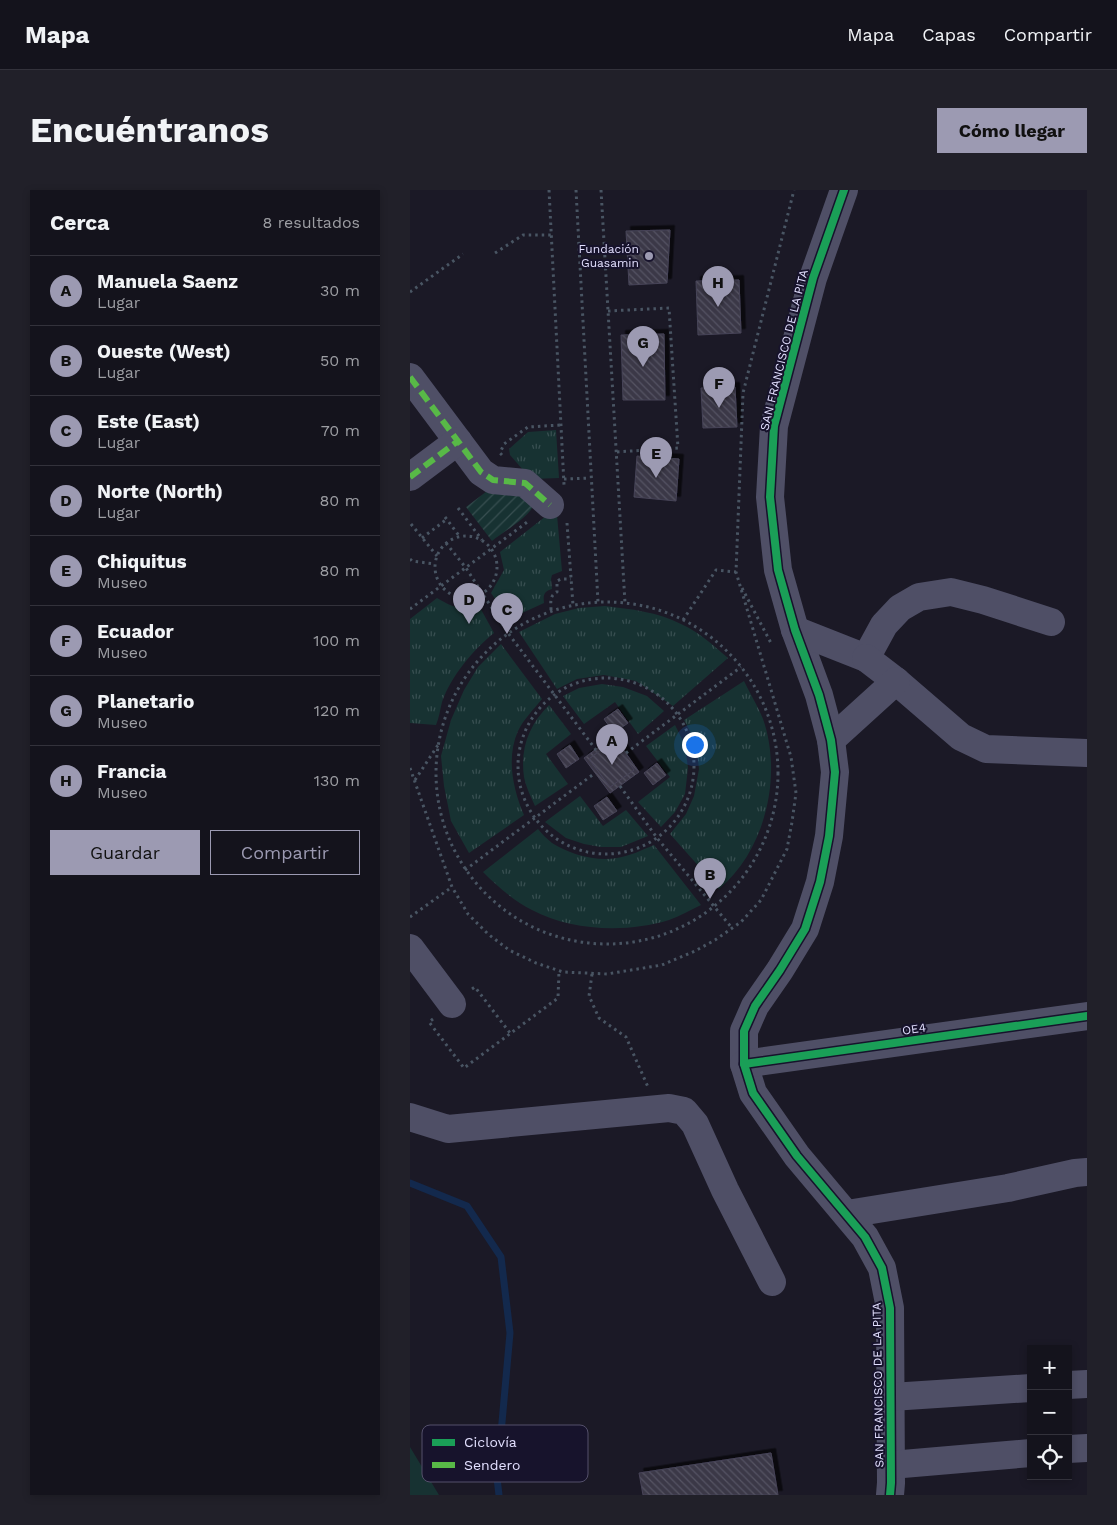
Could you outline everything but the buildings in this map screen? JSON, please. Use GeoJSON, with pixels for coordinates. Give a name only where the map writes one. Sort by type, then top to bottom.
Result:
{"type":"FeatureCollection","features":[{"type":"Feature","properties":{"kind":"street","name":"SAN FRANCISCO DE LA PITA"},"geometry":{"type":"LineString","coordinates":[[844,190],[812,278],[774,426],[770,497],[778,570],[795,630],[819,695],[831,740],[835,772],[829,836],[820,882],[805,929],[755,1006],[744,1031],[744,1064],[754,1093],[759,1101],[797,1156],[865,1237],[882,1268],[890,1308],[890,1495]]}},
{"type":"Feature","properties":{"kind":"street"},"geometry":{"type":"LineString","coordinates":[[410,377],[481,472],[493,480],[525,483],[557,504]]}},
{"type":"Feature","properties":{"kind":"street"},"geometry":{"type":"LineString","coordinates":[[410,477],[458,441]]}},
{"type":"Feature","properties":{"kind":"street"},"geometry":{"type":"LineString","coordinates":[[866,658],[884,626],[900,608],[919,597],[951,592],[983,600],[1051,622]]}},
{"type":"Feature","properties":{"kind":"street"},"geometry":{"type":"LineString","coordinates":[[795,630],[866,658],[961,737],[986,749],[1087,753]]}},
{"type":"Feature","properties":{"kind":"street"},"geometry":{"type":"LineString","coordinates":[[831,740],[896,681]]}},
{"type":"Feature","properties":{"kind":"street"},"geometry":{"type":"LineString","coordinates":[[410,948],[452,1004]]}},
{"type":"Feature","properties":{"kind":"street","name":"OE4"},"geometry":{"type":"LineString","coordinates":[[744,1064],[1087,1016]]}},
{"type":"Feature","properties":{"kind":"street"},"geometry":{"type":"LineString","coordinates":[[410,1117],[448,1129],[669,1108],[684,1111],[695,1124],[725,1190],[772,1282]]}},
{"type":"Feature","properties":{"kind":"street"},"geometry":{"type":"LineString","coordinates":[[847,1214],[999,1189],[1087,1172]]}},
{"type":"Feature","properties":{"kind":"street"},"geometry":{"type":"LineString","coordinates":[[1072,1385],[1087,1384]]}},
{"type":"Feature","properties":{"kind":"street"},"geometry":{"type":"LineString","coordinates":[[891,1397],[1027,1388]]}},
{"type":"Feature","properties":{"kind":"street"},"geometry":{"type":"LineString","coordinates":[[1072,1449],[1087,1448]]}},
{"type":"Feature","properties":{"kind":"street"},"geometry":{"type":"LineString","coordinates":[[891,1465],[1027,1453]]}},
{"type":"Feature","properties":{"kind":"path"},"geometry":{"type":"LineString","coordinates":[[549,190],[564,478],[557,504],[571,578],[573,605]]}},
{"type":"Feature","properties":{"kind":"path"},"geometry":{"type":"LineString","coordinates":[[576,190],[598,602]]}},
{"type":"Feature","properties":{"kind":"path"},"geometry":{"type":"LineString","coordinates":[[601,190],[625,602]]}},
{"type":"Feature","properties":{"kind":"path"},"geometry":{"type":"LineString","coordinates":[[410,768],[452,888],[468,914],[502,945],[536,963],[559,971],[592,974],[607,974],[662,964],[695,952],[741,922],[761,900],[787,849],[796,793],[791,757],[736,572],[743,393],[794,190]]}},
{"type":"Feature","properties":{"kind":"path"},"geometry":{"type":"LineString","coordinates":[[495,253],[523,235],[552,235]]}},
{"type":"Feature","properties":{"kind":"path"},"geometry":{"type":"LineString","coordinates":[[410,292],[463,254]]}},
{"type":"Feature","properties":{"kind":"path"},"geometry":{"type":"LineString","coordinates":[[608,311],[669,308],[678,448],[616,452]]}},
{"type":"Feature","properties":{"kind":"path"},"geometry":{"type":"LineString","coordinates":[[525,483],[500,453],[504,444],[528,426],[561,424]]}},
{"type":"Feature","properties":{"kind":"path"},"geometry":{"type":"LineString","coordinates":[[564,478],[590,478]]}},
{"type":"Feature","properties":{"kind":"path"},"geometry":{"type":"LineString","coordinates":[[410,608],[557,504]]}},
{"type":"Feature","properties":{"kind":"path"},"geometry":{"type":"LineString","coordinates":[[458,508],[484,542],[492,549],[496,558],[497,568],[495,578],[483,594],[466,599],[457,598],[449,594],[440,586],[435,572],[435,564],[440,549],[446,542],[460,537],[475,537],[484,542]]}},
{"type":"Feature","properties":{"kind":"path"},"geometry":{"type":"LineString","coordinates":[[422,538],[446,518],[460,537]]}},
{"type":"Feature","properties":{"kind":"path"},"geometry":{"type":"LineString","coordinates":[[411,524],[437,556]]}},
{"type":"Feature","properties":{"kind":"path"},"geometry":{"type":"LineString","coordinates":[[446,542],[466,568],[508,633],[596,750]]}},
{"type":"Feature","properties":{"kind":"path"},"geometry":{"type":"LineString","coordinates":[[410,559],[412,561],[435,564]]}},
{"type":"Feature","properties":{"kind":"path"},"geometry":{"type":"LineString","coordinates":[[683,620],[716,570],[736,572]]}},
{"type":"Feature","properties":{"kind":"path"},"geometry":{"type":"LineString","coordinates":[[551,610],[550,598],[552,594],[557,592],[557,581],[571,578]]}},
{"type":"Feature","properties":{"kind":"path"},"geometry":{"type":"LineString","coordinates":[[598,602],[625,602],[648,607],[683,620],[711,637],[741,667],[756,689],[772,731],[777,753],[778,776],[776,798],[772,820],[754,861],[726,897],[714,906],[676,930],[658,936],[620,943],[582,942],[545,932],[511,914],[482,889],[465,870],[440,811],[436,765],[438,745],[444,719],[464,677],[495,642],[534,617],[551,610],[598,602]]}},
{"type":"Feature","properties":{"kind":"path"},"geometry":{"type":"LineString","coordinates":[[626,753],[741,667]]}},
{"type":"Feature","properties":{"kind":"path"},"geometry":{"type":"LineString","coordinates":[[604,678],[630,681],[653,692],[677,715],[692,747],[694,761],[691,790],[679,816],[657,838],[627,852],[592,853],[559,841],[549,834],[535,819],[527,806],[519,784],[519,750],[522,738],[532,718],[546,700],[554,694],[567,686],[579,682],[604,678]]}},
{"type":"Feature","properties":{"kind":"path"},"geometry":{"type":"LineString","coordinates":[[414,780],[438,745]]}},
{"type":"Feature","properties":{"kind":"path"},"geometry":{"type":"LineString","coordinates":[[465,870],[595,773]]}},
{"type":"Feature","properties":{"kind":"path"},"geometry":{"type":"LineString","coordinates":[[620,786],[657,838],[732,928]]}},
{"type":"Feature","properties":{"kind":"path"},"geometry":{"type":"LineString","coordinates":[[410,917],[452,888]]}},
{"type":"Feature","properties":{"kind":"path"},"geometry":{"type":"LineString","coordinates":[[510,1034],[475,987],[429,1022],[464,1068],[510,1034],[558,998],[559,971]]}},
{"type":"Feature","properties":{"kind":"path"},"geometry":{"type":"LineString","coordinates":[[592,974],[590,996],[599,1018],[626,1037],[642,1076],[660,1109]]}},
{"type":"Feature","properties":{"kind":"green space"},"geometry":{"type":"Polygon","coordinates":[[[556,430],[559,478],[531,479],[510,455],[509,449],[528,432],[556,430]]]}},
{"type":"Feature","properties":{"kind":"green space"},"geometry":{"type":"Polygon","coordinates":[[[495,485],[518,487],[534,504],[522,519],[492,541],[466,507],[495,485]]]}},
{"type":"Feature","properties":{"kind":"green space"},"geometry":{"type":"Polygon","coordinates":[[[557,515],[562,571],[552,575],[552,589],[545,594],[544,603],[509,619],[491,593],[504,570],[500,552],[546,516],[557,515]]]}},
{"type":"Feature","properties":{"kind":"green space"},"geometry":{"type":"Polygon","coordinates":[[[437,598],[457,607],[478,604],[494,633],[478,647],[457,673],[446,692],[436,725],[410,723],[410,619],[437,598]]]}},
{"type":"Feature","properties":{"kind":"green space"},"geometry":{"type":"Polygon","coordinates":[[[605,606],[644,612],[672,620],[700,635],[728,658],[673,706],[636,681],[604,675],[577,679],[557,689],[519,632],[555,614],[579,608],[605,606]]]}},
{"type":"Feature","properties":{"kind":"green space"},"geometry":{"type":"Polygon","coordinates":[[[501,644],[542,699],[520,727],[512,752],[514,784],[524,815],[469,853],[451,821],[444,786],[441,756],[451,720],[464,690],[478,667],[501,644]]]}},
{"type":"Feature","properties":{"kind":"green space"},"geometry":{"type":"Polygon","coordinates":[[[744,681],[759,709],[769,741],[771,764],[770,788],[766,811],[758,834],[748,854],[735,873],[719,889],[670,834],[686,814],[694,796],[699,769],[696,743],[684,720],[744,681]]]}},
{"type":"Feature","properties":{"kind":"green space"},"geometry":{"type":"Polygon","coordinates":[[[602,684],[623,687],[647,696],[664,711],[638,734],[615,702],[584,724],[563,696],[579,688],[602,684]]]}},
{"type":"Feature","properties":{"kind":"green space"},"geometry":{"type":"Polygon","coordinates":[[[549,705],[571,734],[546,754],[568,784],[535,806],[524,777],[523,756],[531,729],[549,705]]]}},
{"type":"Feature","properties":{"kind":"green space"},"geometry":{"type":"Polygon","coordinates":[[[675,725],[685,745],[688,768],[685,794],[675,812],[661,827],[638,802],[670,777],[646,746],[675,725]]]}},
{"type":"Feature","properties":{"kind":"green space"},"geometry":{"type":"Polygon","coordinates":[[[580,796],[603,826],[626,810],[648,836],[621,847],[601,847],[566,838],[545,822],[580,796]]]}},
{"type":"Feature","properties":{"kind":"green space"},"geometry":{"type":"Polygon","coordinates":[[[538,829],[559,847],[574,854],[592,858],[609,859],[622,857],[654,845],[701,905],[669,920],[635,927],[599,928],[581,926],[547,917],[532,910],[506,893],[483,872],[538,829]]]}},
{"type":"Feature","properties":{"kind":"green space"},"geometry":{"type":"Polygon","coordinates":[[[410,1447],[422,1467],[422,1482],[431,1482],[439,1495],[410,1495],[410,1447]]]}},
{"type":"Feature","properties":{"kind":"waterway"},"geometry":{"type":"LineString","coordinates":[[410,1183],[467,1206],[501,1257],[510,1333],[502,1425]]}},
{"type":"Feature","properties":{"kind":"waterway"},"geometry":{"type":"LineString","coordinates":[[497,1482],[499,1495]]}},
{"type":"Feature","properties":{"kind":"marked path"},"geometry":{"type":"LineString","coordinates":[[410,377],[481,472],[493,480],[525,483],[550,505]]}},
{"type":"Feature","properties":{"kind":"marked path"},"geometry":{"type":"LineString","coordinates":[[410,477],[458,441]]}},
{"type":"Feature","properties":{"kind":"cycle path"},"geometry":{"type":"LineString","coordinates":[[844,190],[813,278],[774,426],[770,497],[778,570],[795,630],[819,695],[831,740],[835,772],[829,836],[820,882],[805,929],[755,1006],[744,1031],[744,1064],[753,1093],[797,1156],[865,1237],[882,1268],[890,1308],[890,1495]]}},
{"type":"Feature","properties":{"kind":"cycle path"},"geometry":{"type":"LineString","coordinates":[[744,1064],[1087,1016]]}},
{"type":"Feature","properties":{"kind":"place","name":"Fundación Guasamin"},"geometry":{"type":"Point","coordinates":[649,256]}},
{"type":"Feature","properties":{"kind":"place","name":"Francia"},"geometry":{"type":"Point","coordinates":[718,307]}},
{"type":"Feature","properties":{"kind":"place","name":"Planetario"},"geometry":{"type":"Point","coordinates":[643,367]}},
{"type":"Feature","properties":{"kind":"place","name":"Ecuador"},"geometry":{"type":"Point","coordinates":[719,408]}},
{"type":"Feature","properties":{"kind":"place","name":"Chiquitus"},"geometry":{"type":"Point","coordinates":[656,478]}},
{"type":"Feature","properties":{"kind":"place","name":"Norte (North)"},"geometry":{"type":"Point","coordinates":[469,624]}},
{"type":"Feature","properties":{"kind":"place","name":"Este (East)"},"geometry":{"type":"Point","coordinates":[507,634]}},
{"type":"Feature","properties":{"kind":"place","name":"Manuela Saenz"},"geometry":{"type":"Point","coordinates":[612,765]}},
{"type":"Feature","properties":{"kind":"place","name":"Oueste (West)"},"geometry":{"type":"Point","coordinates":[710,899]}}]}
